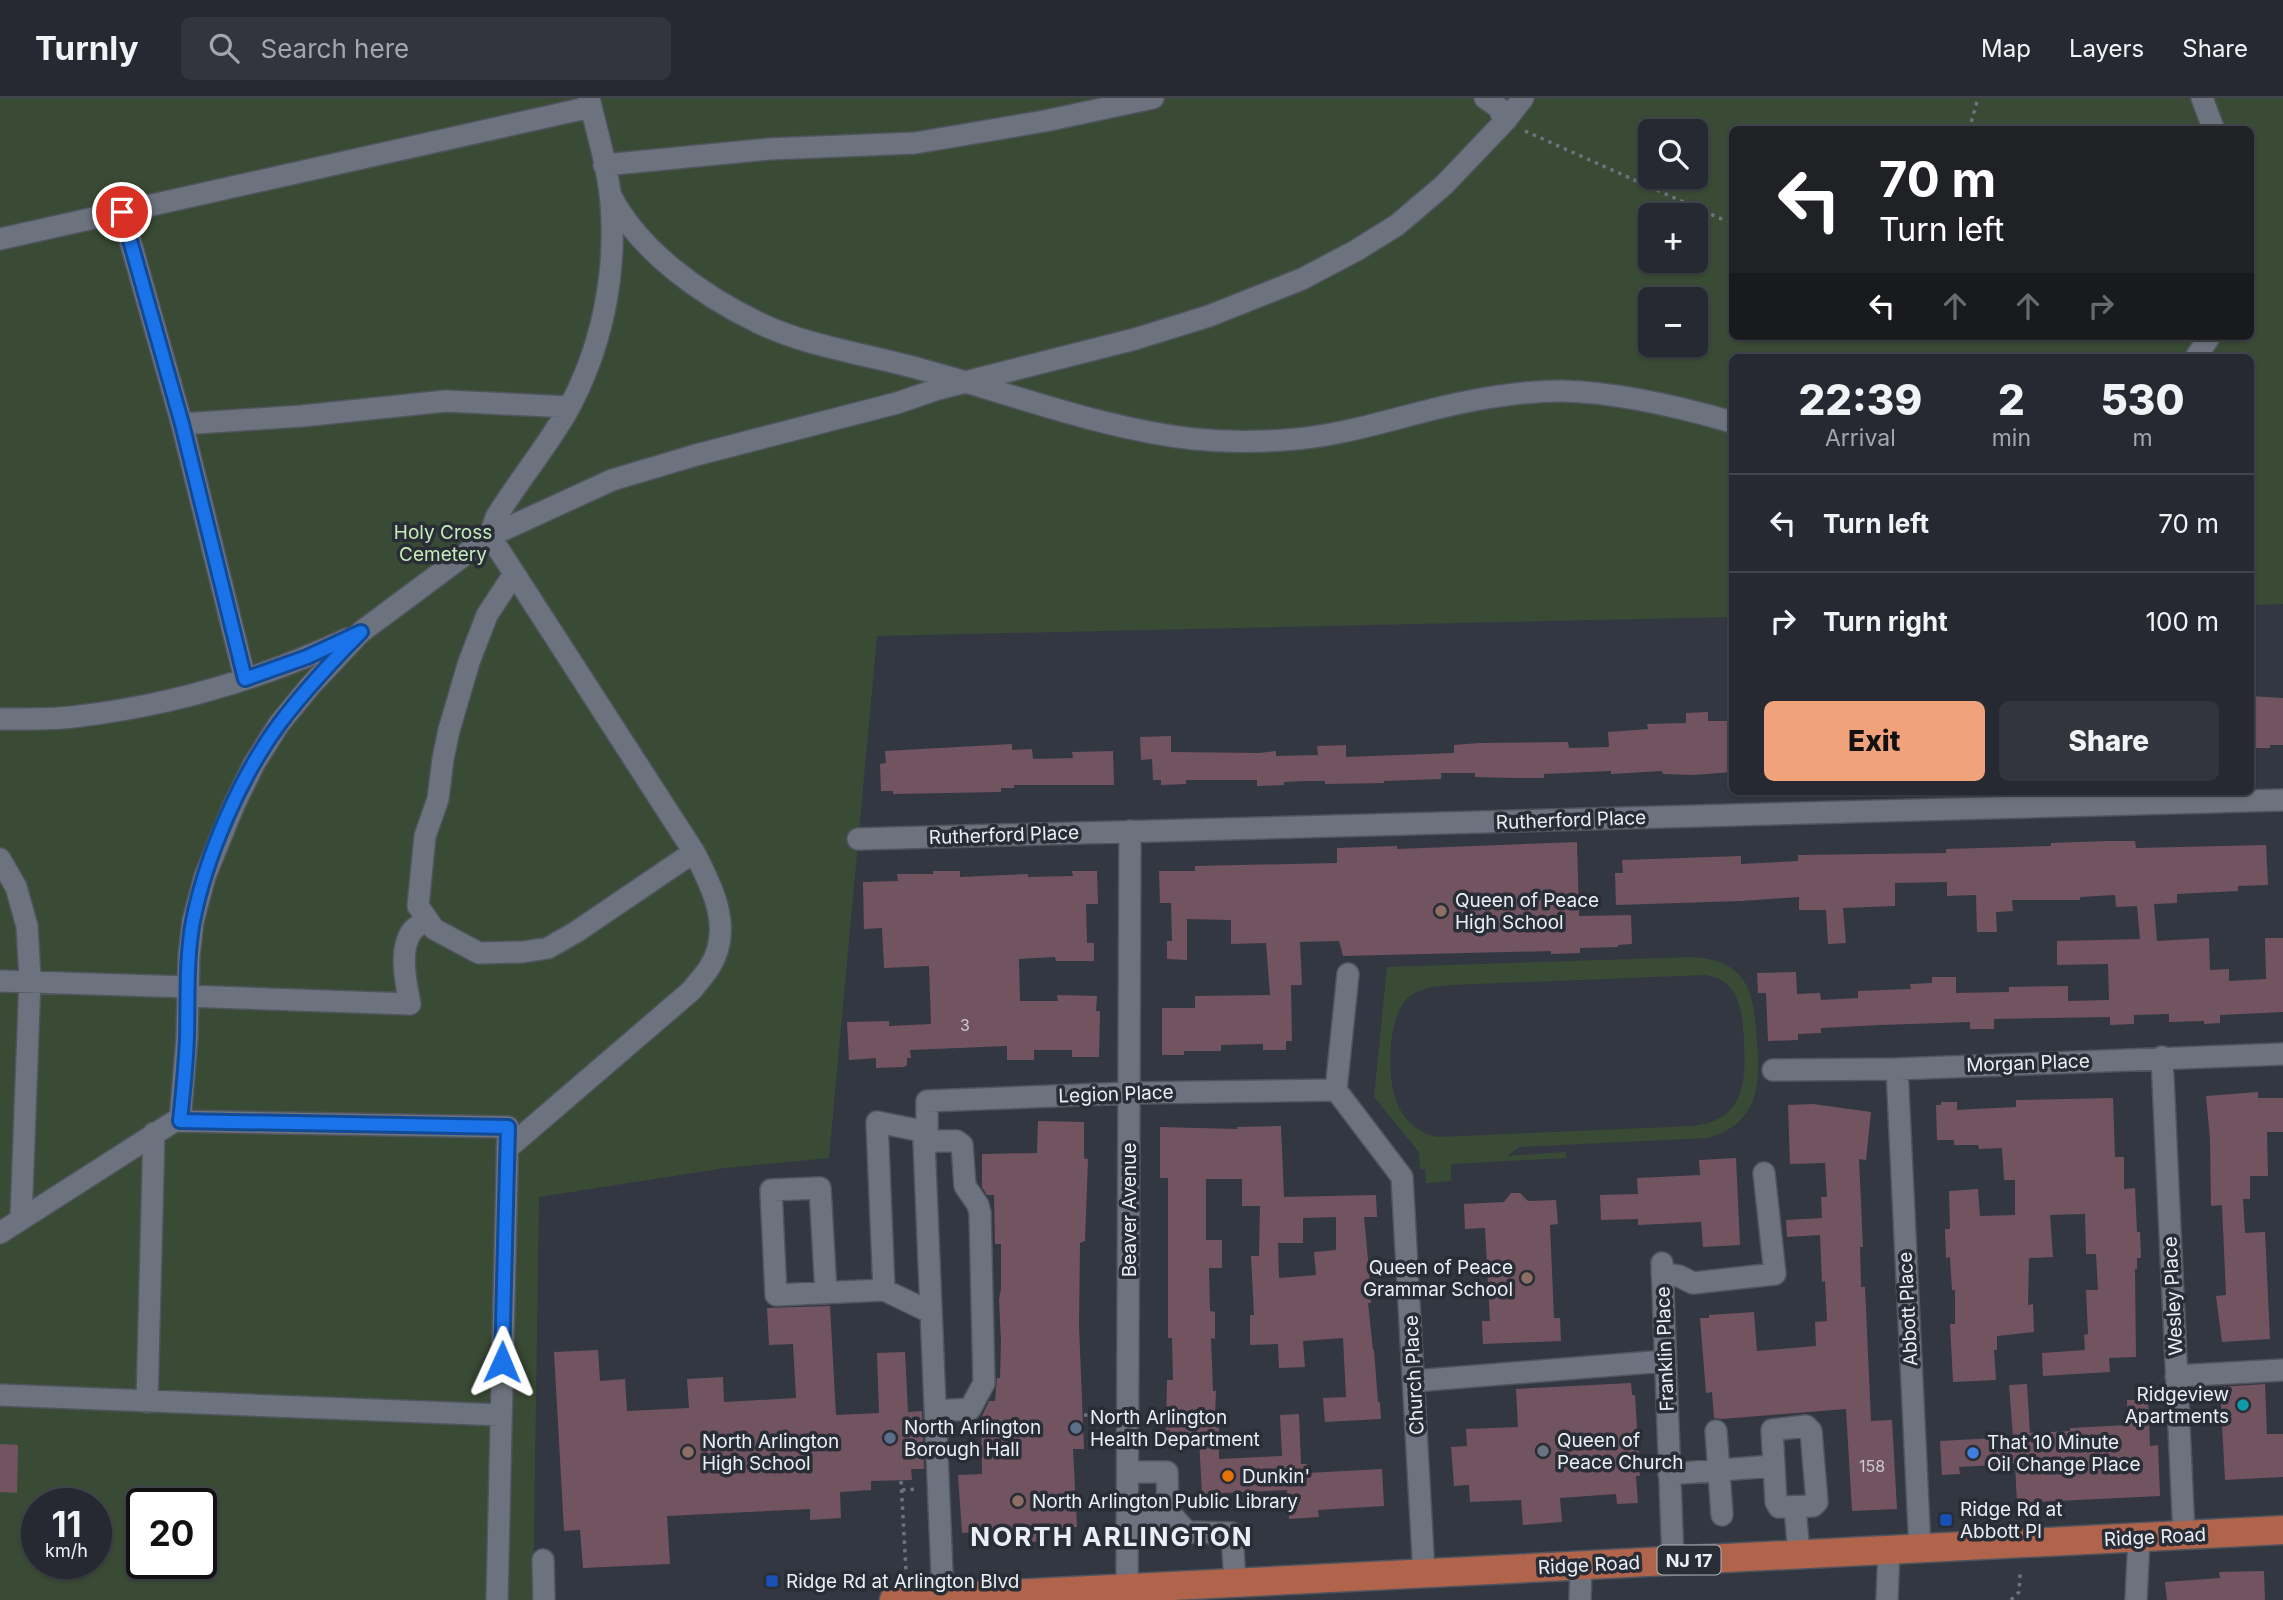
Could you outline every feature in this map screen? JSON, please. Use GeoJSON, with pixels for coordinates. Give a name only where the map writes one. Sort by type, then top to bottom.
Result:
{"type":"FeatureCollection","features":[{"type":"Feature","properties":{"kind":"main road","name":"Ridge Road"},"geometry":{"type":"LineString","coordinates":[[894,1600],[1127,1589],[1180,1593],[1235,1583],[2283,1530]]}},
{"type":"Feature","properties":{"kind":"street"},"geometry":{"type":"LineString","coordinates":[[604,164],[769,149],[915,143],[1045,121],[1153,98]]}},
{"type":"Feature","properties":{"kind":"street"},"geometry":{"type":"LineString","coordinates":[[1485,98],[1499,108],[1504,121]]}},
{"type":"Feature","properties":{"kind":"street"},"geometry":{"type":"LineString","coordinates":[[180,1121],[193,921],[218,841],[254,764],[279,724],[361,632],[490,536],[523,519],[636,472],[1135,339],[1209,316],[1302,279],[1397,225],[1444,185],[1522,98]]}},
{"type":"Feature","properties":{"kind":"street"},"geometry":{"type":"LineString","coordinates":[[2202,98],[2212,126]]}},
{"type":"Feature","properties":{"kind":"street"},"geometry":{"type":"LineString","coordinates":[[0,239],[592,105],[609,191],[611,252],[604,316],[589,369],[569,407],[502,507],[490,536]]}},
{"type":"Feature","properties":{"kind":"street"},"geometry":{"type":"LineString","coordinates":[[609,191],[622,216],[669,265],[707,295],[782,333],[1108,422],[1192,439],[1285,440],[1319,436],[1461,403],[1526,393],[1563,391],[1605,395],[1729,421]]}},
{"type":"Feature","properties":{"kind":"street"},"geometry":{"type":"LineString","coordinates":[[122,212],[182,424],[245,679]]}},
{"type":"Feature","properties":{"kind":"street"},"geometry":{"type":"LineString","coordinates":[[182,424],[302,416],[446,401],[569,407]]}},
{"type":"Feature","properties":{"kind":"street"},"geometry":{"type":"LineString","coordinates":[[490,536],[694,852],[718,902],[720,928],[718,950],[710,968],[692,990],[507,1149]]}},
{"type":"Feature","properties":{"kind":"street"},"geometry":{"type":"LineString","coordinates":[[514,574],[487,615],[469,662],[449,730],[438,799],[425,836],[418,906],[434,929],[479,953],[523,952],[548,948],[694,852]]}},
{"type":"Feature","properties":{"kind":"street"},"geometry":{"type":"LineString","coordinates":[[0,719],[79,716],[194,694],[307,657],[361,632]]}},
{"type":"Feature","properties":{"kind":"street","name":"Rutherford Place"},"geometry":{"type":"LineString","coordinates":[[858,839],[2283,800]]}},
{"type":"Feature","properties":{"kind":"street","name":"Beaver Avenue"},"geometry":{"type":"LineString","coordinates":[[1127,1589],[1130,831]]}},
{"type":"Feature","properties":{"kind":"street"},"geometry":{"type":"LineString","coordinates":[[0,859],[16,887],[27,926],[30,982],[21,1219]]}},
{"type":"Feature","properties":{"kind":"street"},"geometry":{"type":"LineString","coordinates":[[0,981],[410,1004],[403,972],[406,951],[411,931],[427,919]]}},
{"type":"Feature","properties":{"kind":"street"},"geometry":{"type":"LineString","coordinates":[[1336,1090],[1348,974]]}},
{"type":"Feature","properties":{"kind":"street","name":"Morgan Place"},"geometry":{"type":"LineString","coordinates":[[1773,1070],[1897,1069],[2283,1054]]}},
{"type":"Feature","properties":{"kind":"street","name":"Wesley Place"},"geometry":{"type":"LineString","coordinates":[[2162,1057],[2184,1535]]}},
{"type":"Feature","properties":{"kind":"street","name":"Abbott Place"},"geometry":{"type":"LineString","coordinates":[[1897,1069],[1920,1549]]}},
{"type":"Feature","properties":{"kind":"street","name":"Legion Place"},"geometry":{"type":"LineString","coordinates":[[926,1136],[927,1101],[1129,1093],[1336,1090]]}},
{"type":"Feature","properties":{"kind":"street","name":"Church Place"},"geometry":{"type":"LineString","coordinates":[[1336,1090],[1402,1177],[1424,1574]]}},
{"type":"Feature","properties":{"kind":"street"},"geometry":{"type":"LineString","coordinates":[[0,1233],[172,1122],[508,1127],[497,1600]]}},
{"type":"Feature","properties":{"kind":"street"},"geometry":{"type":"LineString","coordinates":[[884,1290],[877,1122],[926,1136],[957,1141],[962,1145],[965,1186],[978,1205],[980,1213],[984,1383],[970,1409],[936,1411]]}},
{"type":"Feature","properties":{"kind":"street"},"geometry":{"type":"LineString","coordinates":[[147,1402],[154,1133]]}},
{"type":"Feature","properties":{"kind":"street"},"geometry":{"type":"LineString","coordinates":[[926,1136],[930,1312],[943,1598]]}},
{"type":"Feature","properties":{"kind":"street","name":"Franklin Place"},"geometry":{"type":"LineString","coordinates":[[1673,1561],[1662,1268],[1693,1283],[1775,1274],[1764,1173]]}},
{"type":"Feature","properties":{"kind":"street"},"geometry":{"type":"LineString","coordinates":[[826,1293],[820,1188],[771,1190],[776,1295],[826,1293],[884,1290],[930,1312]]}},
{"type":"Feature","properties":{"kind":"street"},"geometry":{"type":"LineString","coordinates":[[1414,1381],[1665,1361]]}},
{"type":"Feature","properties":{"kind":"street"},"geometry":{"type":"LineString","coordinates":[[2176,1376],[2283,1370]]}},
{"type":"Feature","properties":{"kind":"street"},"geometry":{"type":"LineString","coordinates":[[0,1395],[501,1415]]}},
{"type":"Feature","properties":{"kind":"street"},"geometry":{"type":"LineString","coordinates":[[1806,1426],[1809,1427],[1817,1502],[1813,1506],[1795,1508],[1779,1507],[1776,1502],[1772,1430],[1806,1426]]}},
{"type":"Feature","properties":{"kind":"street"},"geometry":{"type":"LineString","coordinates":[[1716,1431],[1721,1515]]}},
{"type":"Feature","properties":{"kind":"street"},"geometry":{"type":"LineString","coordinates":[[1669,1474],[1773,1466]]}},
{"type":"Feature","properties":{"kind":"street"},"geometry":{"type":"LineString","coordinates":[[1128,1472],[1167,1472],[1168,1511],[1187,1532],[1232,1533],[1235,1583]]}},
{"type":"Feature","properties":{"kind":"street"},"geometry":{"type":"LineString","coordinates":[[1795,1508],[1799,1555]]}},
{"type":"Feature","properties":{"kind":"street"},"geometry":{"type":"LineString","coordinates":[[1127,1521],[1175,1520]]}},
{"type":"Feature","properties":{"kind":"street"},"geometry":{"type":"LineString","coordinates":[[2136,1600],[2139,1538]]}},
{"type":"Feature","properties":{"kind":"street"},"geometry":{"type":"LineString","coordinates":[[1887,1600],[1889,1550]]}},
{"type":"Feature","properties":{"kind":"street"},"geometry":{"type":"LineString","coordinates":[[543,1560],[544,1600]]}},
{"type":"Feature","properties":{"kind":"street"},"geometry":{"type":"LineString","coordinates":[[1580,1600],[1581,1566]]}},
{"type":"Feature","properties":{"kind":"path"},"geometry":{"type":"LineString","coordinates":[[1970,126],[1978,98]]}},
{"type":"Feature","properties":{"kind":"path"},"geometry":{"type":"LineString","coordinates":[[1504,121],[1729,222]]}},
{"type":"Feature","properties":{"kind":"path"},"geometry":{"type":"LineString","coordinates":[[1084,1415],[1108,1415]]}},
{"type":"Feature","properties":{"kind":"path"},"geometry":{"type":"LineString","coordinates":[[901,1481],[906,1571]]}},
{"type":"Feature","properties":{"kind":"path"},"geometry":{"type":"LineString","coordinates":[[902,1490],[927,1488]]}},
{"type":"Feature","properties":{"kind":"path"},"geometry":{"type":"LineString","coordinates":[[2011,1600],[2019,1592],[2020,1574]]}},
{"type":"Feature","properties":{"kind":"green space","name":"Holy Cross Cemetery"},"geometry":{"type":"Polygon","coordinates":[[[0,98],[2283,98],[2283,604],[2254,605],[2254,354],[1729,354],[1729,617],[877,636],[829,1158],[725,1168],[539,1197],[533,1600],[0,1600],[0,98]]]}},
{"type":"Feature","properties":{"kind":"green space"},"geometry":{"type":"Polygon","coordinates":[[[1695,957],[1714,960],[1738,974],[1751,996],[1758,1059],[1756,1089],[1752,1102],[1746,1114],[1736,1124],[1707,1138],[1519,1147],[1507,1156],[1566,1152],[1566,1158],[1451,1164],[1451,1181],[1426,1183],[1425,1169],[1420,1169],[1419,1152],[1374,1097],[1387,967],[1695,957]],[[1705,975],[1451,985],[1420,991],[1405,1001],[1394,1025],[1390,1059],[1396,1101],[1410,1123],[1436,1137],[1693,1126],[1710,1122],[1732,1108],[1738,1098],[1744,1072],[1740,1010],[1732,991],[1726,983],[1705,975]]]}},
{"type":"Feature","properties":{"kind":"building"},"geometry":{"type":"Polygon","coordinates":[[[2254,696],[2283,698],[2283,745],[2270,745],[2270,748],[2254,748],[2254,696]]]}},
{"type":"Feature","properties":{"kind":"building"},"geometry":{"type":"Polygon","coordinates":[[[1708,712],[1708,721],[1729,721],[1729,772],[1694,775],[1663,774],[1662,771],[1611,774],[1611,771],[1544,774],[1544,778],[1475,777],[1475,773],[1441,773],[1441,779],[1384,783],[1325,784],[1325,781],[1305,781],[1257,786],[1257,780],[1186,780],[1186,784],[1161,785],[1161,780],[1153,780],[1152,759],[1141,760],[1140,737],[1171,736],[1171,752],[1276,751],[1276,756],[1318,755],[1317,746],[1346,745],[1346,757],[1454,753],[1454,745],[1479,743],[1568,742],[1569,748],[1609,747],[1608,732],[1648,729],[1647,724],[1686,723],[1686,713],[1708,712]]]}},
{"type":"Feature","properties":{"kind":"building"},"geometry":{"type":"Polygon","coordinates":[[[1012,744],[1012,750],[1032,749],[1033,759],[1073,758],[1072,752],[1113,751],[1114,785],[1014,785],[1014,788],[1001,788],[1001,792],[893,794],[893,791],[881,791],[880,764],[886,763],[885,751],[1012,744]]]}},
{"type":"Feature","properties":{"kind":"building"},"geometry":{"type":"Polygon","coordinates":[[[2135,841],[2136,848],[2266,845],[2268,885],[2238,886],[2238,891],[2177,894],[2177,903],[2154,904],[2157,941],[2209,938],[2210,970],[2229,969],[2229,981],[2266,979],[2265,938],[2283,938],[2283,1012],[2220,1015],[2220,1023],[2204,1024],[2204,1021],[2169,1022],[2169,1014],[2134,1015],[2134,1024],[2110,1025],[2110,1017],[1994,1019],[1994,1029],[1970,1029],[1970,1022],[1821,1028],[1821,1033],[1798,1034],[1798,1040],[1768,1041],[1766,993],[1758,993],[1757,973],[1796,972],[1797,994],[1820,993],[1821,1000],[1858,998],[1858,991],[1911,989],[1910,984],[1932,983],[1932,977],[1956,977],[1956,993],[2009,992],[2009,987],[2068,986],[2068,1001],[2109,1000],[2108,964],[2057,965],[2057,941],[2140,939],[2137,906],[2116,907],[2115,895],[2080,897],[2080,900],[2012,900],[2013,911],[1996,912],[1997,932],[1977,932],[1976,895],[1947,896],[1947,882],[1895,883],[1895,906],[1843,908],[1846,943],[1828,944],[1826,910],[1799,910],[1799,897],[1616,905],[1615,873],[1623,873],[1622,860],[1741,856],[1741,864],[1798,861],[1798,855],[1946,853],[1946,849],[2051,846],[2051,843],[2135,841]]]}},
{"type":"Feature","properties":{"kind":"building"},"geometry":{"type":"Polygon","coordinates":[[[1577,842],[1579,916],[1631,915],[1632,944],[1580,948],[1580,953],[1551,954],[1551,951],[1343,956],[1339,941],[1300,942],[1302,985],[1291,985],[1292,1041],[1286,1041],[1286,1050],[1263,1050],[1263,1044],[1221,1045],[1221,1051],[1184,1051],[1184,1055],[1162,1055],[1162,1008],[1195,1008],[1195,996],[1270,995],[1266,943],[1231,944],[1231,920],[1187,919],[1187,960],[1167,959],[1167,941],[1172,941],[1171,903],[1160,903],[1159,871],[1195,871],[1195,866],[1337,863],[1337,848],[1397,846],[1397,849],[1577,842]]]}},
{"type":"Feature","properties":{"kind":"building"},"geometry":{"type":"Polygon","coordinates":[[[933,871],[960,871],[960,877],[1028,874],[1028,877],[1073,876],[1072,871],[1097,871],[1098,904],[1086,904],[1087,943],[1094,943],[1094,961],[1056,961],[1055,957],[1019,959],[1020,1001],[1058,1001],[1057,995],[1097,996],[1096,1011],[1100,1011],[1099,1057],[1072,1057],[1072,1050],[1034,1050],[1034,1060],[1007,1060],[1007,1046],[910,1050],[911,1058],[907,1058],[907,1065],[904,1067],[876,1068],[876,1058],[849,1060],[847,1022],[889,1021],[889,1026],[931,1024],[929,966],[884,968],[882,928],[864,929],[863,882],[898,881],[897,874],[933,874],[933,871]]]}},
{"type":"Feature","properties":{"kind":"building"},"geometry":{"type":"Polygon","coordinates":[[[2258,1092],[2258,1098],[2283,1098],[2283,1132],[2267,1132],[2268,1176],[2250,1176],[2250,1199],[2243,1199],[2245,1233],[2265,1232],[2270,1339],[2222,1342],[2216,1296],[2226,1295],[2222,1205],[2211,1206],[2206,1096],[2258,1092]]]}},
{"type":"Feature","properties":{"kind":"building"},"geometry":{"type":"Polygon","coordinates":[[[2113,1098],[2115,1157],[2124,1157],[2124,1189],[2135,1188],[2137,1232],[2140,1232],[2141,1258],[2137,1258],[2135,1269],[2136,1357],[2109,1358],[2110,1372],[2043,1376],[2042,1353],[2085,1350],[2084,1335],[2088,1334],[2086,1290],[2098,1290],[2096,1254],[2086,1254],[2085,1214],[2050,1215],[2053,1257],[2029,1258],[2028,1305],[2033,1304],[2034,1332],[1997,1336],[1997,1350],[1994,1350],[1996,1380],[1953,1382],[1950,1324],[1955,1324],[1955,1290],[1952,1290],[1950,1257],[1946,1258],[1945,1229],[1950,1229],[1949,1191],[1978,1189],[1980,1216],[2015,1215],[2015,1180],[2004,1180],[2002,1148],[1979,1149],[1978,1145],[1954,1145],[1954,1140],[1937,1140],[1936,1105],[1941,1105],[1941,1102],[1957,1102],[1957,1110],[2016,1107],[2016,1100],[2113,1098]]]}},
{"type":"Feature","properties":{"kind":"building"},"geometry":{"type":"Polygon","coordinates":[[[1813,1104],[1871,1112],[1866,1160],[1859,1159],[1863,1247],[1860,1247],[1861,1287],[1865,1287],[1871,1421],[1892,1420],[1897,1509],[1852,1511],[1846,1409],[1722,1419],[1714,1418],[1712,1392],[1706,1393],[1700,1318],[1754,1312],[1757,1351],[1816,1346],[1815,1322],[1827,1321],[1820,1235],[1787,1237],[1786,1220],[1822,1218],[1821,1197],[1827,1197],[1825,1163],[1790,1164],[1788,1105],[1813,1104]]]}},
{"type":"Feature","properties":{"kind":"building"},"geometry":{"type":"Polygon","coordinates":[[[1038,1121],[1084,1122],[1084,1156],[1088,1159],[1085,1241],[1080,1243],[1079,1326],[1084,1449],[1073,1449],[1077,1527],[1044,1529],[1044,1541],[1019,1543],[1019,1530],[962,1533],[958,1475],[982,1474],[981,1418],[989,1401],[995,1401],[997,1378],[1000,1378],[1001,1244],[995,1244],[994,1195],[987,1195],[982,1187],[982,1154],[1037,1153],[1038,1121]]]}},
{"type":"Feature","properties":{"kind":"building"},"geometry":{"type":"Polygon","coordinates":[[[1281,1126],[1284,1197],[1376,1195],[1377,1217],[1364,1217],[1371,1303],[1368,1303],[1381,1419],[1325,1422],[1323,1398],[1346,1397],[1343,1338],[1303,1341],[1305,1367],[1279,1368],[1278,1344],[1250,1345],[1250,1315],[1254,1315],[1251,1256],[1259,1256],[1260,1206],[1242,1206],[1242,1179],[1206,1179],[1206,1240],[1222,1240],[1222,1268],[1209,1268],[1210,1311],[1215,1312],[1215,1339],[1211,1338],[1213,1391],[1216,1391],[1215,1417],[1219,1417],[1219,1459],[1282,1456],[1280,1415],[1299,1414],[1301,1464],[1307,1464],[1307,1473],[1382,1469],[1384,1506],[1318,1510],[1319,1517],[1289,1519],[1287,1490],[1202,1494],[1199,1439],[1170,1439],[1170,1430],[1166,1430],[1167,1380],[1173,1380],[1172,1338],[1168,1338],[1168,1178],[1160,1178],[1160,1127],[1281,1126]],[[1336,1217],[1303,1218],[1303,1243],[1278,1243],[1279,1278],[1316,1275],[1314,1252],[1336,1250],[1336,1217]]]}},
{"type":"Feature","properties":{"kind":"building"},"geometry":{"type":"Polygon","coordinates":[[[1736,1158],[1740,1245],[1703,1247],[1701,1222],[1638,1225],[1638,1219],[1601,1220],[1600,1195],[1638,1194],[1637,1178],[1700,1175],[1699,1160],[1736,1158]]]}},
{"type":"Feature","properties":{"kind":"building"},"geometry":{"type":"Polygon","coordinates":[[[1511,1193],[1520,1193],[1528,1201],[1556,1200],[1558,1224],[1550,1225],[1554,1318],[1560,1318],[1561,1341],[1483,1344],[1482,1321],[1490,1321],[1485,1228],[1465,1229],[1464,1204],[1504,1202],[1511,1193]]]}},
{"type":"Feature","properties":{"kind":"building"},"geometry":{"type":"Polygon","coordinates":[[[830,1306],[836,1415],[879,1413],[877,1353],[905,1352],[908,1412],[922,1411],[924,1469],[911,1469],[912,1480],[871,1481],[871,1490],[840,1492],[841,1518],[810,1520],[810,1509],[667,1516],[670,1564],[583,1568],[580,1530],[564,1531],[554,1352],[598,1350],[600,1381],[625,1379],[627,1411],[689,1408],[687,1379],[723,1377],[724,1402],[796,1398],[793,1344],[769,1345],[767,1308],[830,1306]]]}},
{"type":"Feature","properties":{"kind":"building","name":"Queen of Peace Church"},"geometry":{"type":"Polygon","coordinates":[[[1631,1383],[1632,1395],[1635,1395],[1640,1476],[1636,1476],[1638,1503],[1617,1504],[1616,1494],[1560,1498],[1562,1522],[1523,1525],[1521,1500],[1470,1502],[1469,1485],[1454,1486],[1451,1447],[1467,1446],[1466,1429],[1518,1427],[1516,1389],[1631,1383]]]}},
{"type":"Feature","properties":{"kind":"building"},"geometry":{"type":"Polygon","coordinates":[[[2027,1384],[2030,1433],[2128,1425],[2127,1400],[2148,1400],[2150,1446],[2158,1445],[2160,1496],[2017,1503],[2015,1464],[1959,1467],[1960,1474],[1942,1475],[1940,1441],[2013,1437],[2009,1385],[2027,1384]]]}},
{"type":"Feature","properties":{"kind":"building","name":"Ridgeview Apartments"},"geometry":{"type":"Polygon","coordinates":[[[2265,1384],[2267,1434],[2283,1434],[2283,1477],[2225,1480],[2220,1387],[2265,1384]]]}},
{"type":"Feature","properties":{"kind":"building"},"geometry":{"type":"Polygon","coordinates":[[[0,1444],[18,1445],[17,1493],[0,1492],[0,1444]]]}},
{"type":"Feature","properties":{"kind":"building"},"geometry":{"type":"Polygon","coordinates":[[[2264,1571],[2265,1600],[2167,1600],[2165,1582],[2220,1578],[2219,1572],[2264,1571]]]}},
{"type":"Feature","properties":{"kind":"place","name":"Queen of Peace High School"},"geometry":{"type":"Point","coordinates":[1441,911]}},
{"type":"Feature","properties":{"kind":"place","name":"Queen of Peace Grammar School"},"geometry":{"type":"Point","coordinates":[1527,1278]}},
{"type":"Feature","properties":{"kind":"place","name":"Ridgeview Apartments"},"geometry":{"type":"Point","coordinates":[2243,1405]}},
{"type":"Feature","properties":{"kind":"place","name":"North Arlington Health Department"},"geometry":{"type":"Point","coordinates":[1076,1428]}},
{"type":"Feature","properties":{"kind":"place","name":"North Arlington Borough Hall"},"geometry":{"type":"Point","coordinates":[890,1438]}},
{"type":"Feature","properties":{"kind":"place","name":"Queen of Peace Church"},"geometry":{"type":"Point","coordinates":[1543,1451]}},
{"type":"Feature","properties":{"kind":"place","name":"North Arlington High School"},"geometry":{"type":"Point","coordinates":[688,1452]}},
{"type":"Feature","properties":{"kind":"place","name":"That 10 Minute Oil Change Place"},"geometry":{"type":"Point","coordinates":[1973,1453]}},
{"type":"Feature","properties":{"kind":"place","name":"Dunkin'"},"geometry":{"type":"Point","coordinates":[1228,1476]}},
{"type":"Feature","properties":{"kind":"place","name":"North Arlington Public Library"},"geometry":{"type":"Point","coordinates":[1018,1501]}},
{"type":"Feature","properties":{"kind":"place","name":"Ridge Rd at Abbott Pl"},"geometry":{"type":"Point","coordinates":[1946,1520]}},
{"type":"Feature","properties":{"kind":"place","name":"Ridge Rd at Arlington Blvd"},"geometry":{"type":"Point","coordinates":[772,1581]}},
{"type":"Feature","properties":{"kind":"district","name":"NORTH ARLINGTON"},"geometry":{"type":"Point","coordinates":[1112,1536]}},
{"type":"Feature","properties":{"kind":"route"},"geometry":{"type":"LineString","coordinates":[[122,212],[182,424],[245,679],[307,657],[361,632],[279,724],[254,764],[234,805],[205,876],[193,921],[189,956],[187,1038],[180,1121],[508,1127],[502,1362]]}}]}
